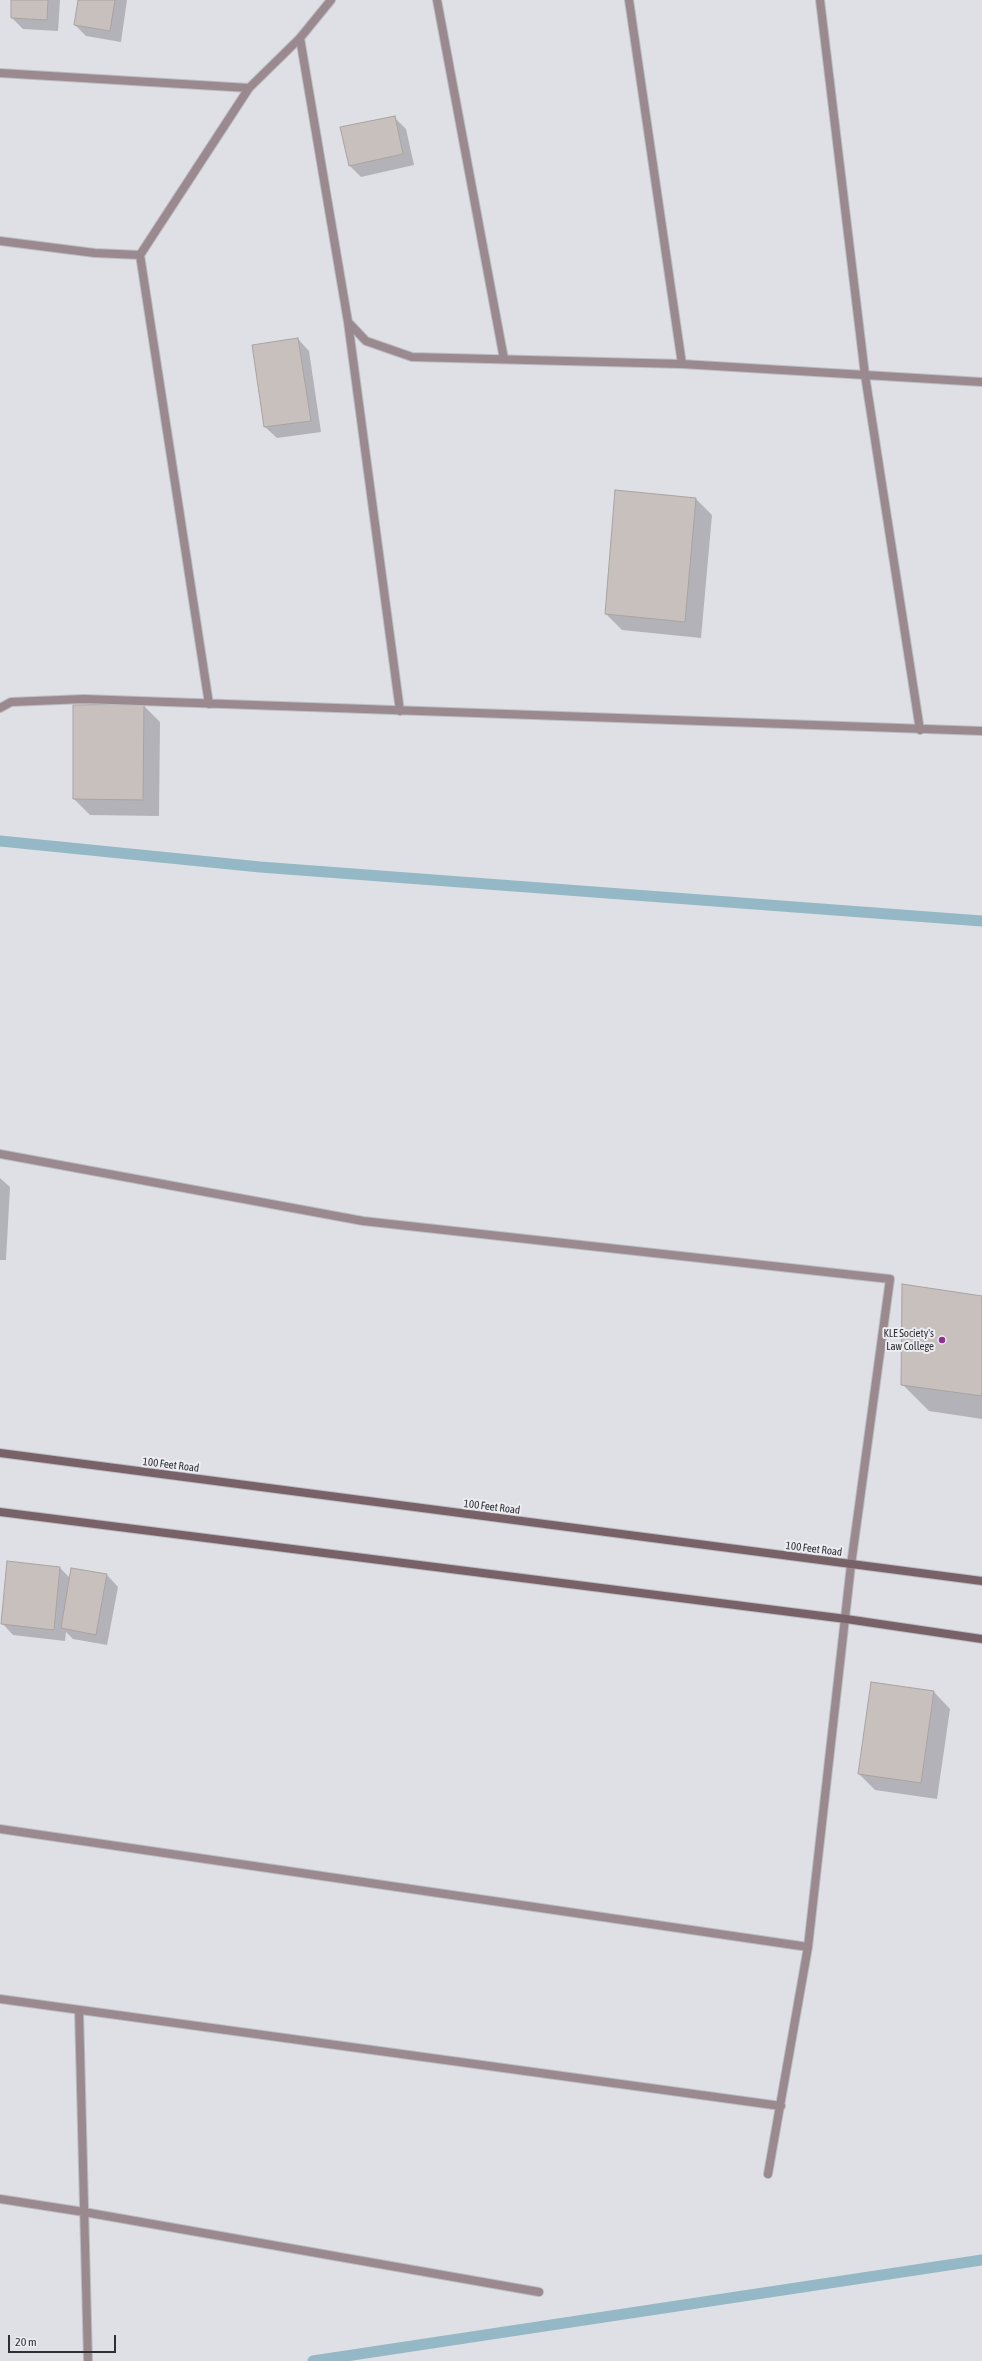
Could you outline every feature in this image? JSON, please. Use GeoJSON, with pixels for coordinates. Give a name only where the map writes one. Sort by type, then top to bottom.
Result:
{"type":"FeatureCollection","features":[{"type":"Feature","properties":{"kind":"main road","name":"100 Feet Road"},"geometry":{"type":"LineString","coordinates":[[0,1453],[982,1582]]}},
{"type":"Feature","properties":{"kind":"main road"},"geometry":{"type":"LineString","coordinates":[[0,1512],[846,1619],[982,1640]]}},
{"type":"Feature","properties":{"kind":"street"},"geometry":{"type":"LineString","coordinates":[[209,704],[140,255],[249,88],[300,38],[330,0]]}},
{"type":"Feature","properties":{"kind":"street"},"geometry":{"type":"LineString","coordinates":[[437,0],[504,359]]}},
{"type":"Feature","properties":{"kind":"street"},"geometry":{"type":"LineString","coordinates":[[628,0],[682,364]]}},
{"type":"Feature","properties":{"kind":"street"},"geometry":{"type":"LineString","coordinates":[[820,0],[865,375],[920,730]]}},
{"type":"Feature","properties":{"kind":"street"},"geometry":{"type":"LineString","coordinates":[[300,38],[348,322],[400,711]]}},
{"type":"Feature","properties":{"kind":"street"},"geometry":{"type":"LineString","coordinates":[[0,73],[249,88]]}},
{"type":"Feature","properties":{"kind":"street"},"geometry":{"type":"LineString","coordinates":[[0,242],[95,253],[140,255]]}},
{"type":"Feature","properties":{"kind":"street"},"geometry":{"type":"LineString","coordinates":[[348,322],[366,341],[412,357],[682,364],[982,382]]}},
{"type":"Feature","properties":{"kind":"street"},"geometry":{"type":"LineString","coordinates":[[0,708],[11,702],[84,699],[920,730],[982,731]]}},
{"type":"Feature","properties":{"kind":"street"},"geometry":{"type":"LineString","coordinates":[[0,1154],[364,1221],[890,1279],[851,1565],[808,1947],[768,2174]]}},
{"type":"Feature","properties":{"kind":"street"},"geometry":{"type":"LineString","coordinates":[[0,1829],[808,1947]]}},
{"type":"Feature","properties":{"kind":"street"},"geometry":{"type":"LineString","coordinates":[[0,1999],[781,2106]]}},
{"type":"Feature","properties":{"kind":"street"},"geometry":{"type":"LineString","coordinates":[[79,2010],[88,2361]]}},
{"type":"Feature","properties":{"kind":"street"},"geometry":{"type":"LineString","coordinates":[[0,2199],[84,2212],[539,2292]]}},
{"type":"Feature","properties":{"kind":"building"},"geometry":{"type":"Polygon","coordinates":[[[11,0],[48,0],[47,20],[11,18],[11,0]]]}},
{"type":"Feature","properties":{"kind":"building"},"geometry":{"type":"Polygon","coordinates":[[[78,0],[115,0],[110,31],[74,25],[78,0]]]}},
{"type":"Feature","properties":{"kind":"building"},"geometry":{"type":"Polygon","coordinates":[[[395,116],[403,154],[349,166],[340,127],[395,116]]]}},
{"type":"Feature","properties":{"kind":"building"},"geometry":{"type":"Polygon","coordinates":[[[298,338],[311,421],[264,427],[252,345],[298,338]]]}},
{"type":"Feature","properties":{"kind":"building"},"geometry":{"type":"Polygon","coordinates":[[[615,490],[696,498],[685,622],[605,614],[615,490]]]}},
{"type":"Feature","properties":{"kind":"building"},"geometry":{"type":"Polygon","coordinates":[[[144,704],[143,800],[73,799],[73,705],[144,704]]]}},
{"type":"Feature","properties":{"kind":"building","name":"KLE Society's Law College"},"geometry":{"type":"Polygon","coordinates":[[[902,1284],[982,1296],[982,1396],[901,1385],[902,1284]]]}},
{"type":"Feature","properties":{"kind":"building"},"geometry":{"type":"Polygon","coordinates":[[[7,1561],[60,1567],[54,1630],[1,1624],[7,1561]]]}},
{"type":"Feature","properties":{"kind":"building"},"geometry":{"type":"Polygon","coordinates":[[[71,1568],[107,1574],[96,1635],[61,1628],[71,1568]]]}},
{"type":"Feature","properties":{"kind":"building"},"geometry":{"type":"Polygon","coordinates":[[[871,1682],[934,1691],[921,1783],[858,1774],[871,1682]]]}},
{"type":"Feature","properties":{"kind":"waterway"},"geometry":{"type":"LineString","coordinates":[[0,841],[260,867],[982,921]]}},
{"type":"Feature","properties":{"kind":"waterway"},"geometry":{"type":"LineString","coordinates":[[313,2361],[982,2260]]}},
{"type":"Feature","properties":{"kind":"place","name":"KLE Society's Law College"},"geometry":{"type":"Point","coordinates":[942,1340]}}]}
